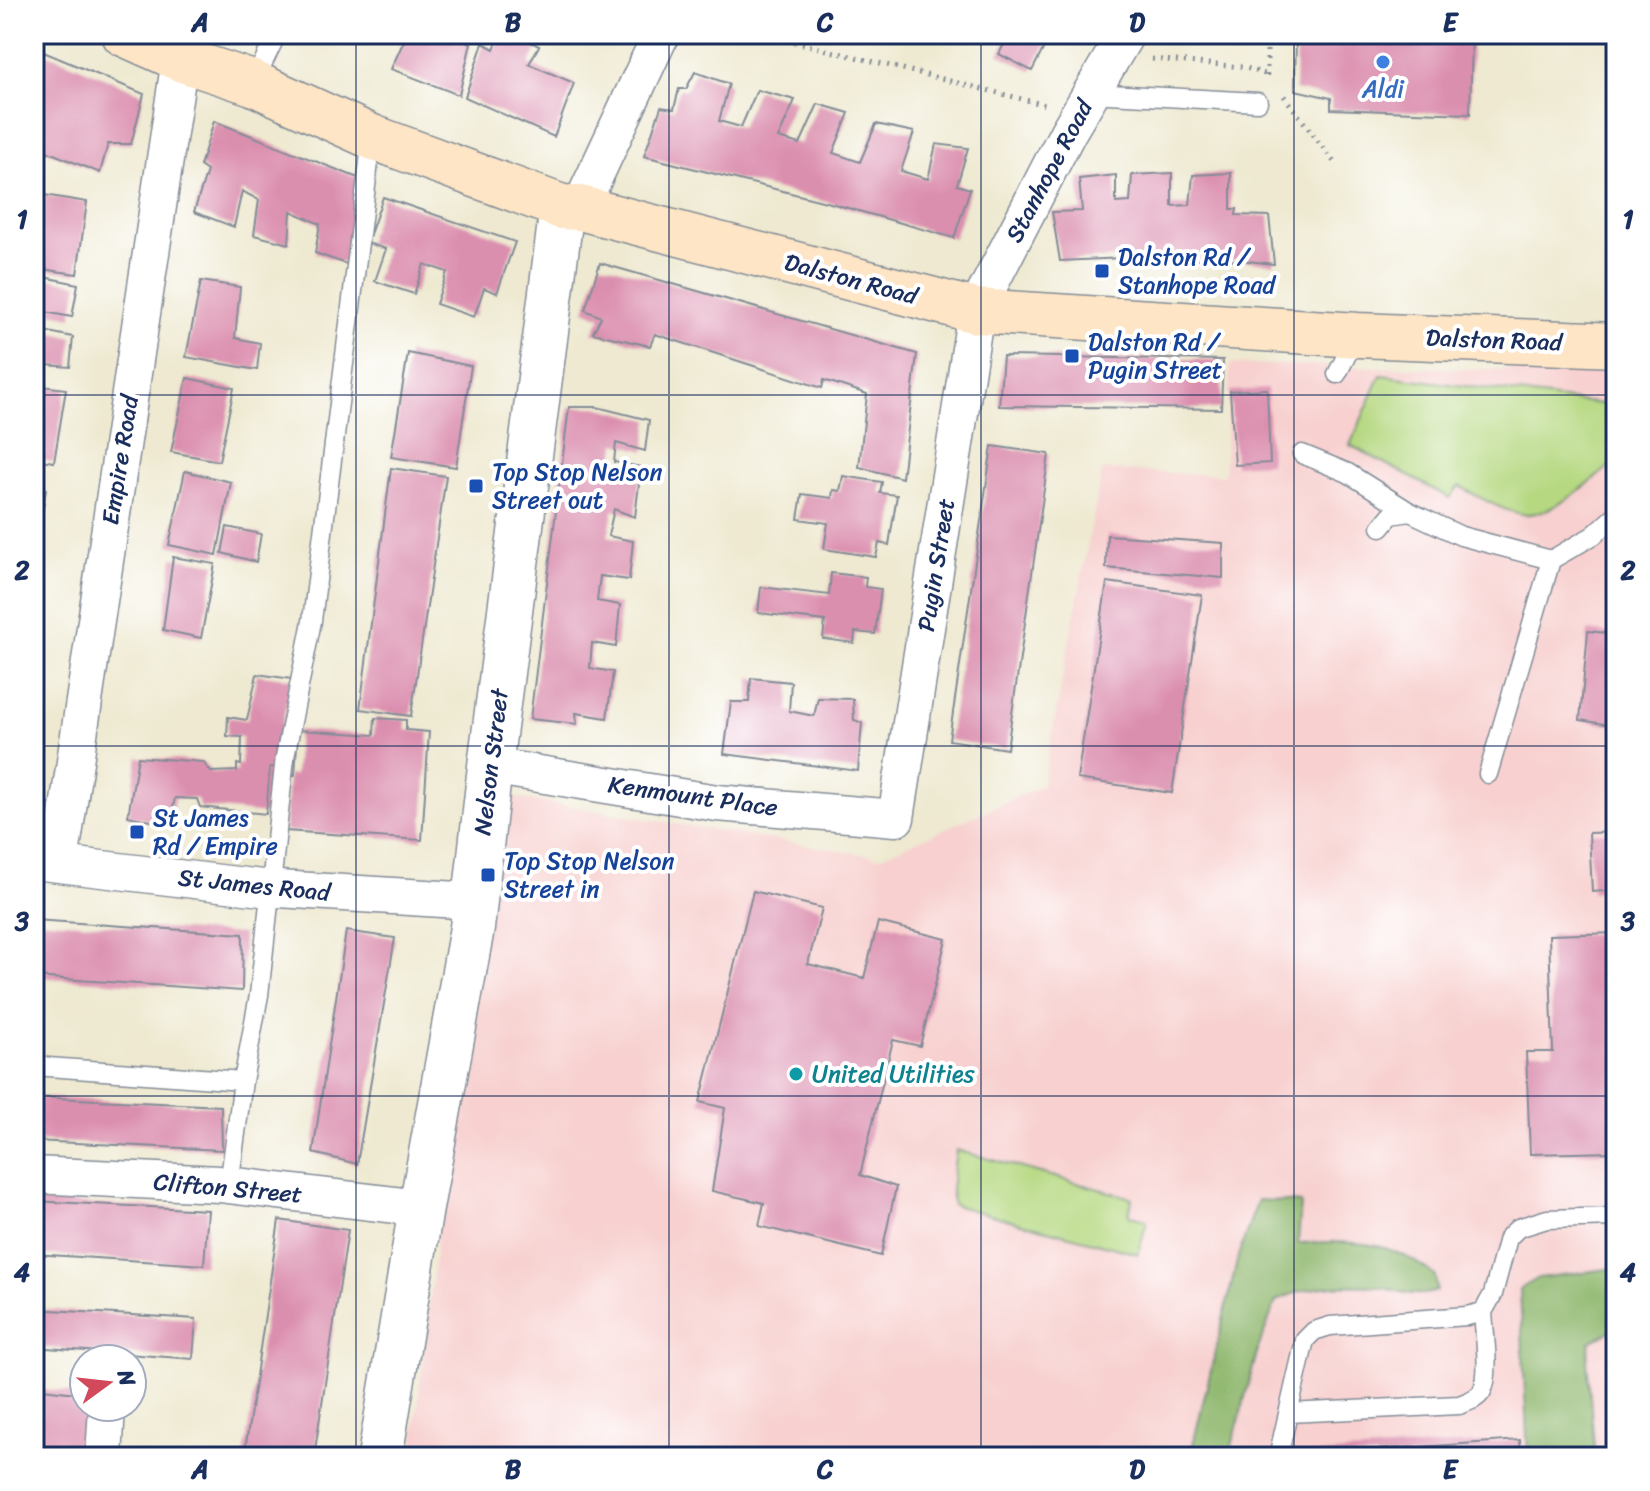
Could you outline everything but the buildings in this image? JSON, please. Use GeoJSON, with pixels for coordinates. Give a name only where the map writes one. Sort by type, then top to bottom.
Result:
{"type":"FeatureCollection","features":[{"type":"Feature","properties":{"kind":"main road","name":"Dalston Road"},"geometry":{"type":"LineString","coordinates":[[124,34],[180,59],[253,83],[372,137],[571,207],[976,311],[1358,335],[1616,345]]}},
{"type":"Feature","properties":{"kind":"street"},"geometry":{"type":"LineString","coordinates":[[571,207],[661,34]]}},
{"type":"Feature","properties":{"kind":"street","name":"Stanhope Road"},"geometry":{"type":"LineString","coordinates":[[976,311],[1084,103],[1120,45]]}},
{"type":"Feature","properties":{"kind":"street","name":"Empire Road"},"geometry":{"type":"LineString","coordinates":[[47,861],[180,59]]}},
{"type":"Feature","properties":{"kind":"street","name":"Nelson Street"},"geometry":{"type":"LineString","coordinates":[[380,1457],[475,901],[490,766],[571,207]]}},
{"type":"Feature","properties":{"kind":"street","name":"Pugin Street"},"geometry":{"type":"LineString","coordinates":[[896,818],[976,311]]}},
{"type":"Feature","properties":{"kind":"street","name":"Kenmount Place"},"geometry":{"type":"LineString","coordinates":[[490,766],[717,803],[896,818]]}},
{"type":"Feature","properties":{"kind":"street","name":"St James Road"},"geometry":{"type":"LineString","coordinates":[[47,861],[270,889],[475,901]]}},
{"type":"Feature","properties":{"kind":"street","name":"Clifton Street"},"geometry":{"type":"LineString","coordinates":[[34,1175],[229,1185],[421,1208]]}},
{"type":"Feature","properties":{"kind":"street"},"geometry":{"type":"LineString","coordinates":[[104,1457],[106,1423]]}},
{"type":"Feature","properties":{"kind":"lane"},"geometry":{"type":"LineString","coordinates":[[253,83],[277,34]]}},
{"type":"Feature","properties":{"kind":"lane"},"geometry":{"type":"LineString","coordinates":[[1084,103],[1258,102]]}},
{"type":"Feature","properties":{"kind":"lane"},"geometry":{"type":"LineString","coordinates":[[229,1185],[259,995],[285,757],[312,621],[372,137]]}},
{"type":"Feature","properties":{"kind":"lane"},"geometry":{"type":"LineString","coordinates":[[1337,374],[1358,335]]}},
{"type":"Feature","properties":{"kind":"lane"},"geometry":{"type":"LineString","coordinates":[[1302,454],[1348,473],[1410,512],[1461,536],[1551,560]]}},
{"type":"Feature","properties":{"kind":"lane"},"geometry":{"type":"LineString","coordinates":[[1381,527],[1391,515],[1410,512]]}},
{"type":"Feature","properties":{"kind":"lane"},"geometry":{"type":"LineString","coordinates":[[1488,774],[1551,560],[1594,535],[1616,515]]}},
{"type":"Feature","properties":{"kind":"lane"},"geometry":{"type":"LineString","coordinates":[[34,1066],[243,1081]]}},
{"type":"Feature","properties":{"kind":"lane"},"geometry":{"type":"LineString","coordinates":[[1288,1413],[1459,1405],[1475,1398],[1482,1392],[1485,1377],[1483,1312],[1493,1294],[1508,1238],[1518,1228],[1547,1219],[1616,1217]]}},
{"type":"Feature","properties":{"kind":"lane"},"geometry":{"type":"LineString","coordinates":[[1278,1457],[1305,1340],[1314,1331],[1330,1326],[1467,1316],[1483,1312]]}},
{"type":"Feature","properties":{"kind":"path"},"geometry":{"type":"LineString","coordinates":[[763,34],[1084,103]]}},
{"type":"Feature","properties":{"kind":"path"},"geometry":{"type":"LineString","coordinates":[[1266,74],[1267,34]]}},
{"type":"Feature","properties":{"kind":"path"},"geometry":{"type":"LineString","coordinates":[[1120,45],[1266,74],[1334,162]]}},
{"type":"Feature","properties":{"kind":"shaded area"},"geometry":{"type":"Polygon","coordinates":[[[1230,364],[1616,372],[1616,1457],[412,1457],[472,928],[506,796],[880,857],[1042,786],[1102,470],[1224,475],[1230,364]]]}},
{"type":"Feature","properties":{"kind":"green space"},"geometry":{"type":"Polygon","coordinates":[[[1381,375],[1616,406],[1616,461],[1560,503],[1535,513],[1506,510],[1459,486],[1450,498],[1350,445],[1381,375]]]}},
{"type":"Feature","properties":{"kind":"green space"},"geometry":{"type":"Polygon","coordinates":[[[956,1150],[1132,1198],[1129,1216],[1147,1220],[1138,1254],[953,1205],[951,1189],[956,1150]]]}},
{"type":"Feature","properties":{"kind":"green space"},"geometry":{"type":"Polygon","coordinates":[[[1258,1200],[1301,1203],[1298,1243],[1354,1243],[1387,1249],[1435,1276],[1437,1291],[1411,1294],[1369,1286],[1333,1286],[1298,1292],[1276,1301],[1258,1349],[1229,1457],[1190,1457],[1239,1253],[1258,1200]]]}},
{"type":"Feature","properties":{"kind":"green space"},"geometry":{"type":"Polygon","coordinates":[[[1616,1268],[1616,1328],[1590,1342],[1587,1360],[1595,1457],[1528,1457],[1520,1289],[1539,1278],[1616,1268]]]}},
{"type":"Feature","properties":{"kind":"place","name":"Aldi"},"geometry":{"type":"Point","coordinates":[1383,62]}},
{"type":"Feature","properties":{"kind":"place","name":"Dalston Rd / Stanhope Road"},"geometry":{"type":"Point","coordinates":[1102,271]}},
{"type":"Feature","properties":{"kind":"place","name":"Dalston Rd / Pugin Street"},"geometry":{"type":"Point","coordinates":[1072,356]}},
{"type":"Feature","properties":{"kind":"place","name":"Top Stop Nelson Street out"},"geometry":{"type":"Point","coordinates":[476,486]}},
{"type":"Feature","properties":{"kind":"place","name":"St James Rd / Empire"},"geometry":{"type":"Point","coordinates":[137,832]}},
{"type":"Feature","properties":{"kind":"place","name":"Top Stop Nelson Street in"},"geometry":{"type":"Point","coordinates":[488,875]}},
{"type":"Feature","properties":{"kind":"place","name":"United Utilities"},"geometry":{"type":"Point","coordinates":[796,1074]}}]}
